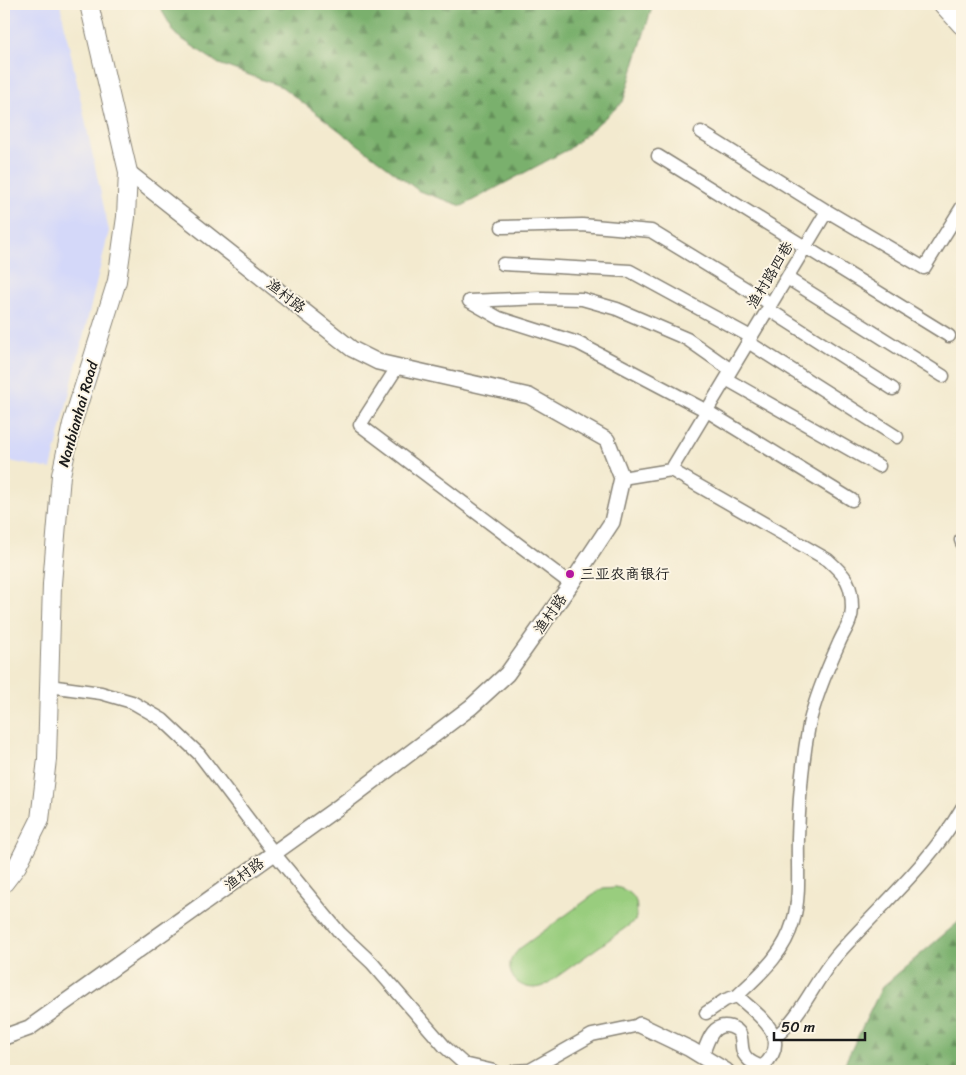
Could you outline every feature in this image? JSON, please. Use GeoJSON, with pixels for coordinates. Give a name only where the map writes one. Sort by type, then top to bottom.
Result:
{"type":"FeatureCollection","features":[{"type":"Feature","properties":{"kind":"main road","name":"Nanbianhai Road"},"geometry":{"type":"LineString","coordinates":[[4,883],[17,866],[40,820],[46,759],[52,584],[61,475],[72,424],[117,281],[126,217],[128,172],[89,4]]}},
{"type":"Feature","properties":{"kind":"main road"},"geometry":{"type":"LineString","coordinates":[[943,4],[962,25]]}},
{"type":"Feature","properties":{"kind":"street"},"geometry":{"type":"LineString","coordinates":[[702,132],[827,212],[924,268],[962,207]]}},
{"type":"Feature","properties":{"kind":"street"},"geometry":{"type":"LineString","coordinates":[[658,156],[949,336]]}},
{"type":"Feature","properties":{"kind":"street","name":"渔村路"},"geometry":{"type":"LineString","coordinates":[[4,1036],[29,1028],[274,853],[471,707],[507,674],[571,584],[612,522],[622,478],[608,440],[529,396],[378,362],[352,349],[128,172]]}},
{"type":"Feature","properties":{"kind":"street","name":"渔村路四巷"},"geometry":{"type":"LineString","coordinates":[[671,470],[827,212]]}},
{"type":"Feature","properties":{"kind":"street"},"geometry":{"type":"LineString","coordinates":[[502,227],[582,225],[650,232],[770,306],[893,389]]}},
{"type":"Feature","properties":{"kind":"street"},"geometry":{"type":"LineString","coordinates":[[503,264],[630,271],[750,339],[897,437]]}},
{"type":"Feature","properties":{"kind":"street"},"geometry":{"type":"LineString","coordinates":[[787,278],[943,376]]}},
{"type":"Feature","properties":{"kind":"street"},"geometry":{"type":"LineString","coordinates":[[852,500],[707,411],[578,343],[499,318],[469,301],[541,298],[582,299],[617,309],[687,339],[729,374],[879,466]]}},
{"type":"Feature","properties":{"kind":"street"},"geometry":{"type":"LineString","coordinates":[[398,366],[360,425],[571,584]]}},
{"type":"Feature","properties":{"kind":"street"},"geometry":{"type":"LineString","coordinates":[[622,478],[671,470],[828,560],[845,575],[850,586],[852,610],[850,624],[839,642],[810,722],[802,763],[797,896],[793,922],[784,944],[770,965],[737,996],[725,1000],[706,1013]]}},
{"type":"Feature","properties":{"kind":"street"},"geometry":{"type":"LineString","coordinates":[[49,686],[101,693],[132,702],[163,720],[199,754],[274,853],[340,933],[372,962],[445,1047],[464,1064],[494,1071]]}},
{"type":"Feature","properties":{"kind":"street"},"geometry":{"type":"LineString","coordinates":[[774,1038],[797,1015],[835,958],[927,855],[962,808]]}},
{"type":"Feature","properties":{"kind":"street"},"geometry":{"type":"LineString","coordinates":[[702,1057],[708,1040],[716,1027],[723,1025],[733,1027],[739,1033],[746,1057],[758,1066],[763,1066],[772,1058],[776,1048],[774,1038],[766,1021],[737,996]]}},
{"type":"Feature","properties":{"kind":"street"},"geometry":{"type":"LineString","coordinates":[[515,1071],[530,1070],[592,1035],[640,1026],[726,1071]]}},
{"type":"Feature","properties":{"kind":"shaded area"},"geometry":{"type":"Polygon","coordinates":[[[4,4],[60,4],[109,231],[51,469],[4,460],[4,4]]]}},
{"type":"Feature","properties":{"kind":"green space"},"geometry":{"type":"Polygon","coordinates":[[[158,4],[653,4],[623,102],[569,149],[462,206],[419,191],[282,87],[219,64],[176,35],[158,4]]]}},
{"type":"Feature","properties":{"kind":"green space"},"geometry":{"type":"Polygon","coordinates":[[[616,887],[628,892],[634,898],[637,908],[635,921],[544,986],[538,988],[526,987],[516,981],[510,970],[510,963],[512,957],[519,949],[603,888],[616,887]]]}},
{"type":"Feature","properties":{"kind":"green space"},"geometry":{"type":"Polygon","coordinates":[[[962,919],[962,1071],[841,1071],[882,987],[962,919]]]}},
{"type":"Feature","properties":{"kind":"place","name":"三亚农商银行"},"geometry":{"type":"Point","coordinates":[570,574]}}]}
